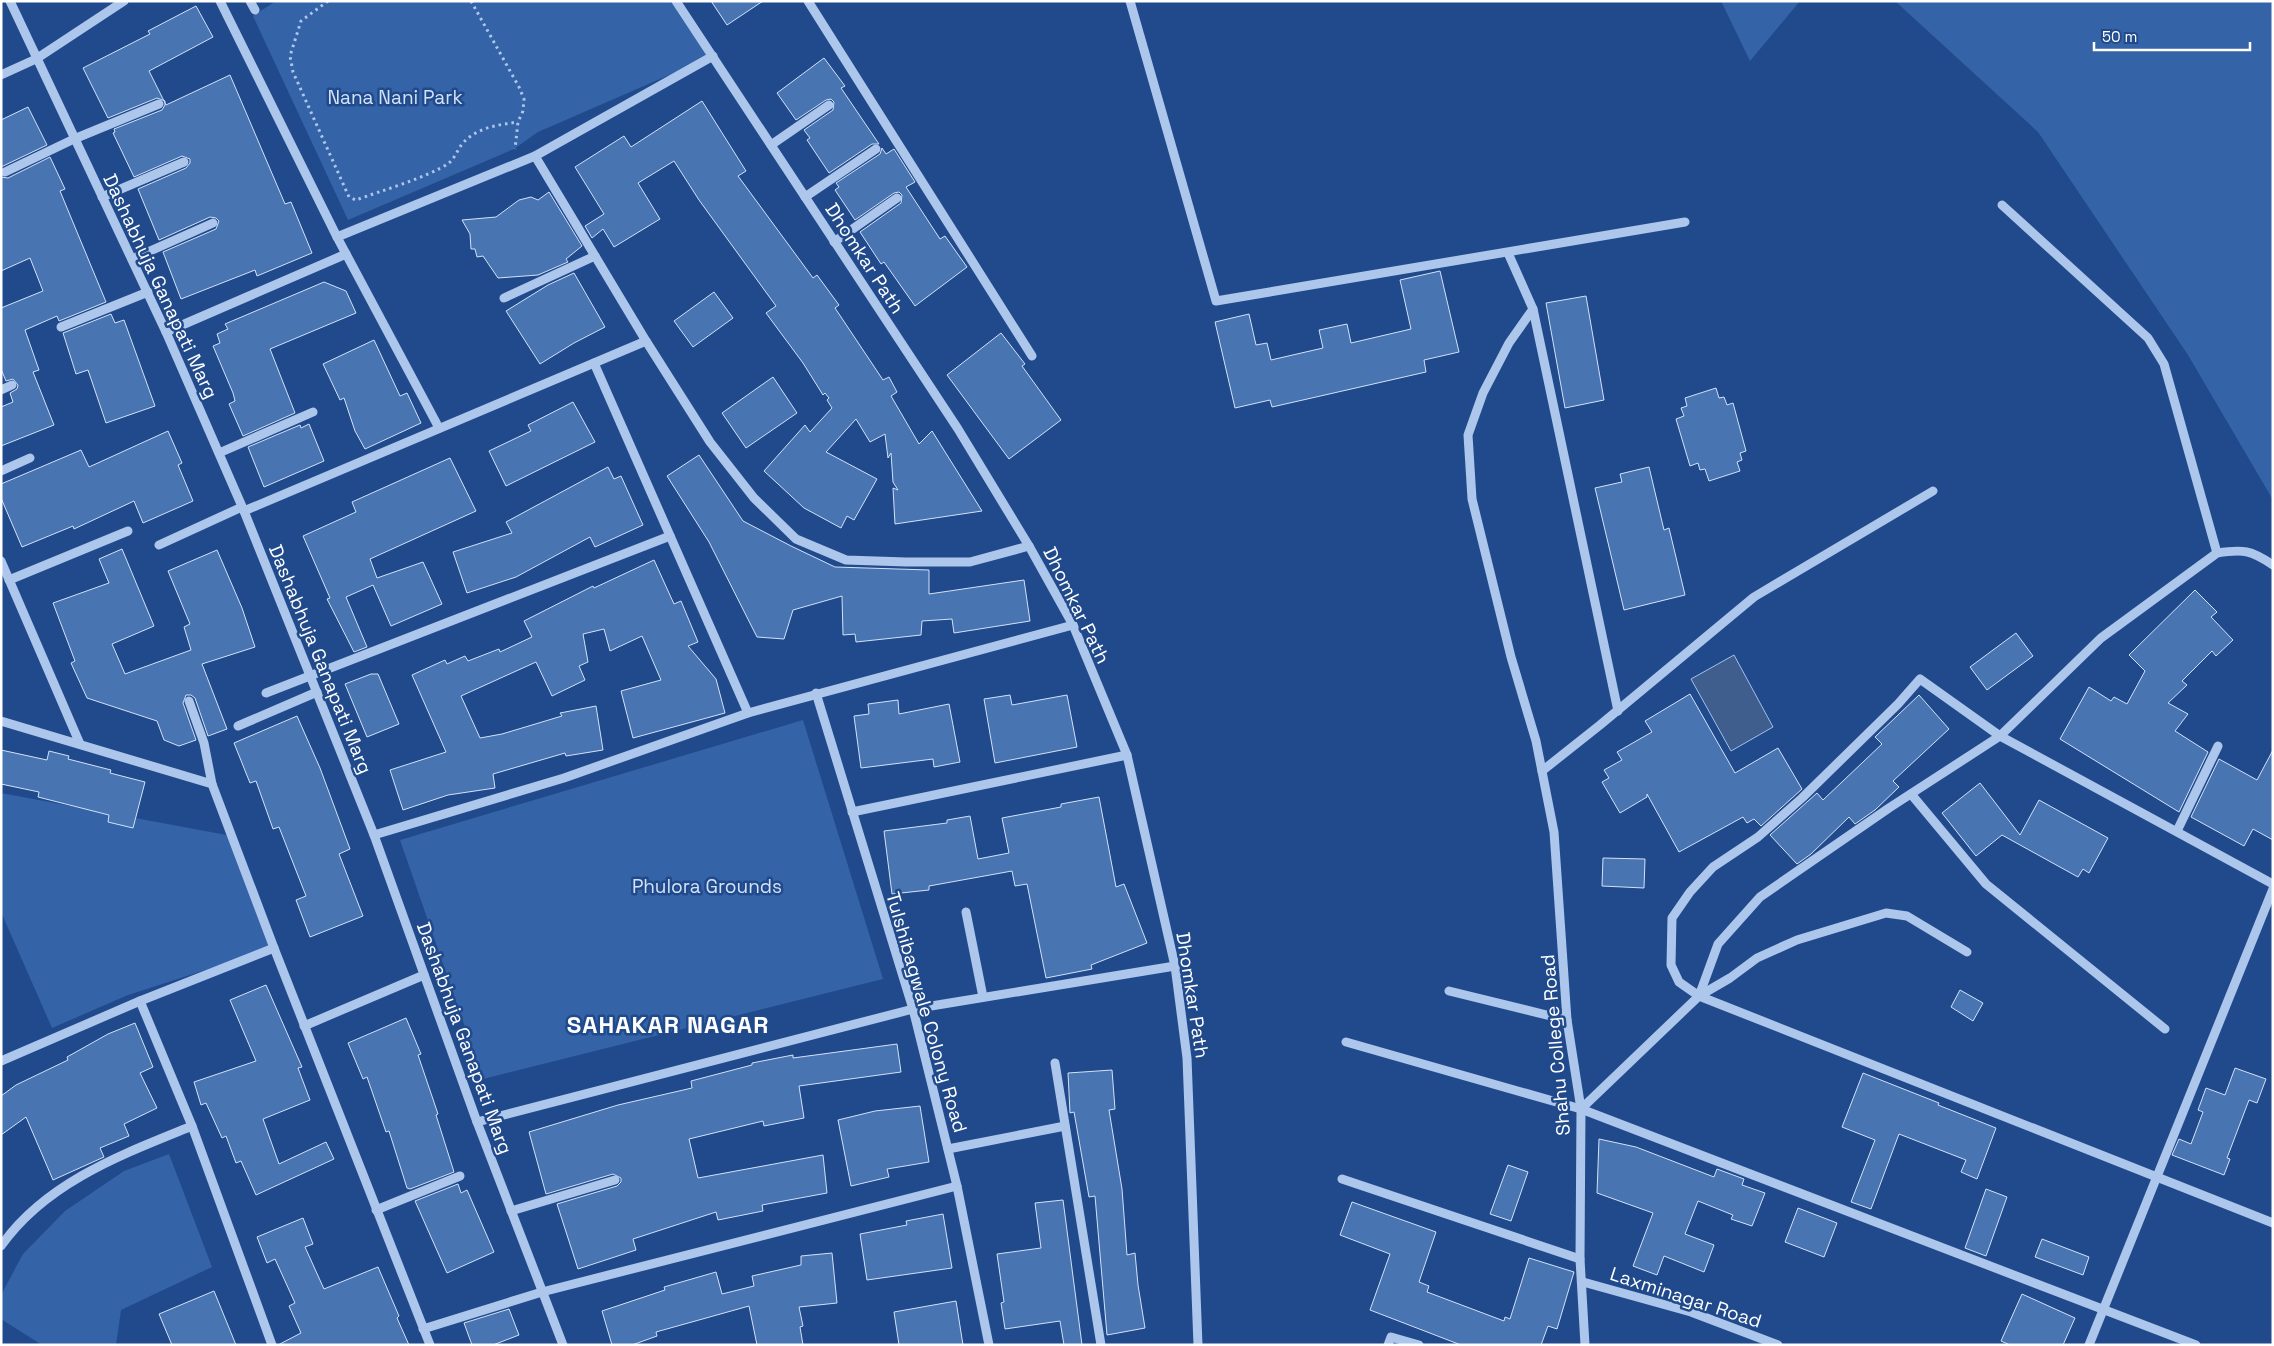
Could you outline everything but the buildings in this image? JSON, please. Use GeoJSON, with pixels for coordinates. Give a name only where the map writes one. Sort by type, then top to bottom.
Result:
{"type":"FeatureCollection","features":[{"type":"Feature","properties":{"kind":"street","name":"Dashabhuja Ganapati Marg"},"geometry":{"type":"LineString","coordinates":[[10,1],[148,292],[243,509],[374,835],[476,1122],[563,1345]]}},
{"type":"Feature","properties":{"kind":"street"},"geometry":{"type":"LineString","coordinates":[[1,75],[36,59],[124,1]]}},
{"type":"Feature","properties":{"kind":"street"},"geometry":{"type":"LineString","coordinates":[[220,1],[337,237],[440,428]]}},
{"type":"Feature","properties":{"kind":"street"},"geometry":{"type":"LineString","coordinates":[[250,1],[254,10]]}},
{"type":"Feature","properties":{"kind":"street"},"geometry":{"type":"LineString","coordinates":[[808,1],[1032,356]]}},
{"type":"Feature","properties":{"kind":"street"},"geometry":{"type":"LineString","coordinates":[[1130,1],[1216,302],[1686,222]]}},
{"type":"Feature","properties":{"kind":"street","name":"Dhomkar Path"},"geometry":{"type":"LineString","coordinates":[[677,2],[958,429],[1029,546],[1073,625],[1127,755],[1175,966],[1187,1058],[1198,1345]]}},
{"type":"Feature","properties":{"kind":"street"},"geometry":{"type":"LineString","coordinates":[[337,237],[535,156],[713,56]]}},
{"type":"Feature","properties":{"kind":"street"},"geometry":{"type":"LineString","coordinates":[[5,172],[74,139],[159,104]]}},
{"type":"Feature","properties":{"kind":"street"},"geometry":{"type":"LineString","coordinates":[[771,145],[829,105]]}},
{"type":"Feature","properties":{"kind":"street"},"geometry":{"type":"LineString","coordinates":[[805,197],[876,149]]}},
{"type":"Feature","properties":{"kind":"street"},"geometry":{"type":"LineString","coordinates":[[535,156],[646,341],[710,442],[754,498],[796,539],[846,560],[906,562],[970,562],[1029,546]]}},
{"type":"Feature","properties":{"kind":"street"},"geometry":{"type":"LineString","coordinates":[[102,197],[184,162]]}},
{"type":"Feature","properties":{"kind":"street"},"geometry":{"type":"LineString","coordinates":[[834,242],[897,198]]}},
{"type":"Feature","properties":{"kind":"street"},"geometry":{"type":"LineString","coordinates":[[2002,204],[2148,338],[2160,358],[2176,404],[2217,553]]}},
{"type":"Feature","properties":{"kind":"street"},"geometry":{"type":"LineString","coordinates":[[132,259],[212,223]]}},
{"type":"Feature","properties":{"kind":"street"},"geometry":{"type":"LineString","coordinates":[[1508,253],[1533,309],[1618,710]]}},
{"type":"Feature","properties":{"kind":"street"},"geometry":{"type":"LineString","coordinates":[[166,332],[346,254]]}},
{"type":"Feature","properties":{"kind":"street"},"geometry":{"type":"LineString","coordinates":[[504,298],[595,256]]}},
{"type":"Feature","properties":{"kind":"street"},"geometry":{"type":"LineString","coordinates":[[61,327],[148,292]]}},
{"type":"Feature","properties":{"kind":"street","name":"Shahu College Road"},"geometry":{"type":"LineString","coordinates":[[1533,309],[1509,343],[1483,393],[1468,436],[1472,499],[1542,770],[1554,832],[1567,1020],[1581,1109],[1580,1259],[1583,1282],[1585,1345]]}},
{"type":"Feature","properties":{"kind":"street"},"geometry":{"type":"LineString","coordinates":[[159,545],[646,341]]}},
{"type":"Feature","properties":{"kind":"street"},"geometry":{"type":"LineString","coordinates":[[594,363],[748,713]]}},
{"type":"Feature","properties":{"kind":"street"},"geometry":{"type":"LineString","coordinates":[[1,390],[12,386]]}},
{"type":"Feature","properties":{"kind":"street"},"geometry":{"type":"LineString","coordinates":[[219,453],[313,412]]}},
{"type":"Feature","properties":{"kind":"street"},"geometry":{"type":"LineString","coordinates":[[1,471],[30,458]]}},
{"type":"Feature","properties":{"kind":"street"},"geometry":{"type":"LineString","coordinates":[[1542,770],[1618,710],[1754,597],[1934,491]]}},
{"type":"Feature","properties":{"kind":"street"},"geometry":{"type":"LineString","coordinates":[[10,580],[128,531]]}},
{"type":"Feature","properties":{"kind":"street"},"geometry":{"type":"LineString","coordinates":[[266,693],[670,536]]}},
{"type":"Feature","properties":{"kind":"street"},"geometry":{"type":"LineString","coordinates":[[1699,996],[1718,944],[1760,897],[2000,736],[2101,638],[2217,553],[2236,550],[2254,552],[2273,565]]}},
{"type":"Feature","properties":{"kind":"street"},"geometry":{"type":"LineString","coordinates":[[1,560],[80,744]]}},
{"type":"Feature","properties":{"kind":"street"},"geometry":{"type":"LineString","coordinates":[[374,835],[564,778],[748,713],[816,693],[1073,625]]}},
{"type":"Feature","properties":{"kind":"street"},"geometry":{"type":"LineString","coordinates":[[2273,884],[2000,736],[1920,679],[1898,704],[1802,798],[1758,837],[1713,867],[1690,892],[1672,918],[1670,965],[1679,982],[1699,996],[2273,1222]]}},
{"type":"Feature","properties":{"kind":"street"},"geometry":{"type":"LineString","coordinates":[[238,726],[317,692]]}},
{"type":"Feature","properties":{"kind":"street","name":"Tulshibagwale Colony Road"},"geometry":{"type":"LineString","coordinates":[[816,693],[913,1009],[957,1186],[989,1345]]}},
{"type":"Feature","properties":{"kind":"street"},"geometry":{"type":"LineString","coordinates":[[189,701],[204,743],[212,784],[304,1026],[430,1345]]}},
{"type":"Feature","properties":{"kind":"street"},"geometry":{"type":"LineString","coordinates":[[1,721],[212,784]]}},
{"type":"Feature","properties":{"kind":"street"},"geometry":{"type":"LineString","coordinates":[[2177,832],[2218,746]]}},
{"type":"Feature","properties":{"kind":"street"},"geometry":{"type":"LineString","coordinates":[[852,812],[1127,755]]}},
{"type":"Feature","properties":{"kind":"street"},"geometry":{"type":"LineString","coordinates":[[1911,794],[1986,884],[2165,1029]]}},
{"type":"Feature","properties":{"kind":"street"},"geometry":{"type":"LineString","coordinates":[[2089,1345],[2273,889]]}},
{"type":"Feature","properties":{"kind":"street"},"geometry":{"type":"LineString","coordinates":[[966,912],[983,998]]}},
{"type":"Feature","properties":{"kind":"street"},"geometry":{"type":"LineString","coordinates":[[1581,1109],[1699,996],[1730,978],[1757,958],[1797,940],[1886,913],[1907,916],[1967,952]]}},
{"type":"Feature","properties":{"kind":"street"},"geometry":{"type":"LineString","coordinates":[[1,1061],[140,1001],[274,948]]}},
{"type":"Feature","properties":{"kind":"street"},"geometry":{"type":"LineString","coordinates":[[476,1122],[913,1009],[1175,966]]}},
{"type":"Feature","properties":{"kind":"street"},"geometry":{"type":"LineString","coordinates":[[304,1026],[424,975]]}},
{"type":"Feature","properties":{"kind":"street"},"geometry":{"type":"LineString","coordinates":[[1449,991],[1567,1020]]}},
{"type":"Feature","properties":{"kind":"street"},"geometry":{"type":"LineString","coordinates":[[140,1001],[192,1126],[272,1345]]}},
{"type":"Feature","properties":{"kind":"street"},"geometry":{"type":"LineString","coordinates":[[1346,1042],[1581,1109],[2196,1345]]}},
{"type":"Feature","properties":{"kind":"street"},"geometry":{"type":"LineString","coordinates":[[1055,1063],[1101,1345]]}},
{"type":"Feature","properties":{"kind":"street"},"geometry":{"type":"LineString","coordinates":[[1,1246],[50,1194],[116,1157],[192,1126]]}},
{"type":"Feature","properties":{"kind":"street"},"geometry":{"type":"LineString","coordinates":[[948,1149],[1065,1126]]}},
{"type":"Feature","properties":{"kind":"street"},"geometry":{"type":"LineString","coordinates":[[376,1210],[460,1176]]}},
{"type":"Feature","properties":{"kind":"street"},"geometry":{"type":"LineString","coordinates":[[1342,1179],[1580,1259]]}},
{"type":"Feature","properties":{"kind":"street"},"geometry":{"type":"LineString","coordinates":[[511,1211],[616,1180]]}},
{"type":"Feature","properties":{"kind":"street"},"geometry":{"type":"LineString","coordinates":[[423,1329],[542,1292],[957,1186]]}},
{"type":"Feature","properties":{"kind":"street","name":"Laxminagar Road"},"geometry":{"type":"LineString","coordinates":[[1583,1282],[1691,1312],[1778,1345]]}},
{"type":"Feature","properties":{"kind":"street"},"geometry":{"type":"LineString","coordinates":[[1388,1345],[1391,1337],[1419,1345]]}},
{"type":"Feature","properties":{"kind":"path"},"geometry":{"type":"LineString","coordinates":[[328,1],[301,22],[290,56],[293,72],[350,197],[356,200],[434,170],[450,162],[462,144],[473,133],[491,127],[518,122]]}},
{"type":"Feature","properties":{"kind":"path"},"geometry":{"type":"LineString","coordinates":[[471,1],[524,99],[514,149],[535,156]]}},
{"type":"Feature","properties":{"kind":"green space","name":"Nana Nani Park"},"geometry":{"type":"Polygon","coordinates":[[[276,1],[675,1],[713,56],[538,132],[514,149],[348,220],[253,16],[276,1]]]}},
{"type":"Feature","properties":{"kind":"green space"},"geometry":{"type":"Polygon","coordinates":[[[1721,1],[1800,1],[1750,61],[1721,1]]]}},
{"type":"Feature","properties":{"kind":"green space"},"geometry":{"type":"Polygon","coordinates":[[[1895,1],[2273,1],[2273,500],[2188,355],[2038,132],[1895,1]]]}},
{"type":"Feature","properties":{"kind":"green space","name":"Phulora Grounds"},"geometry":{"type":"Polygon","coordinates":[[[803,720],[883,979],[483,1079],[400,840],[803,720]]]}},
{"type":"Feature","properties":{"kind":"green space"},"geometry":{"type":"Polygon","coordinates":[[[1,793],[232,836],[274,948],[128,995],[52,1028],[1,912],[1,793]]]}},
{"type":"Feature","properties":{"kind":"green space"},"geometry":{"type":"Polygon","coordinates":[[[169,1154],[212,1267],[121,1310],[116,1345],[42,1345],[1,1319],[1,1295],[23,1254],[65,1211],[124,1171],[169,1154]]]}},
{"type":"Feature","properties":{"kind":"shaded area"},"geometry":{"type":"Polygon","coordinates":[[[1734,655],[1773,727],[1731,751],[1691,679],[1734,655]]]}},
{"type":"Feature","properties":{"kind":"district","name":"SAHAKAR NAGAR"},"geometry":{"type":"Point","coordinates":[668,1025]}}]}
